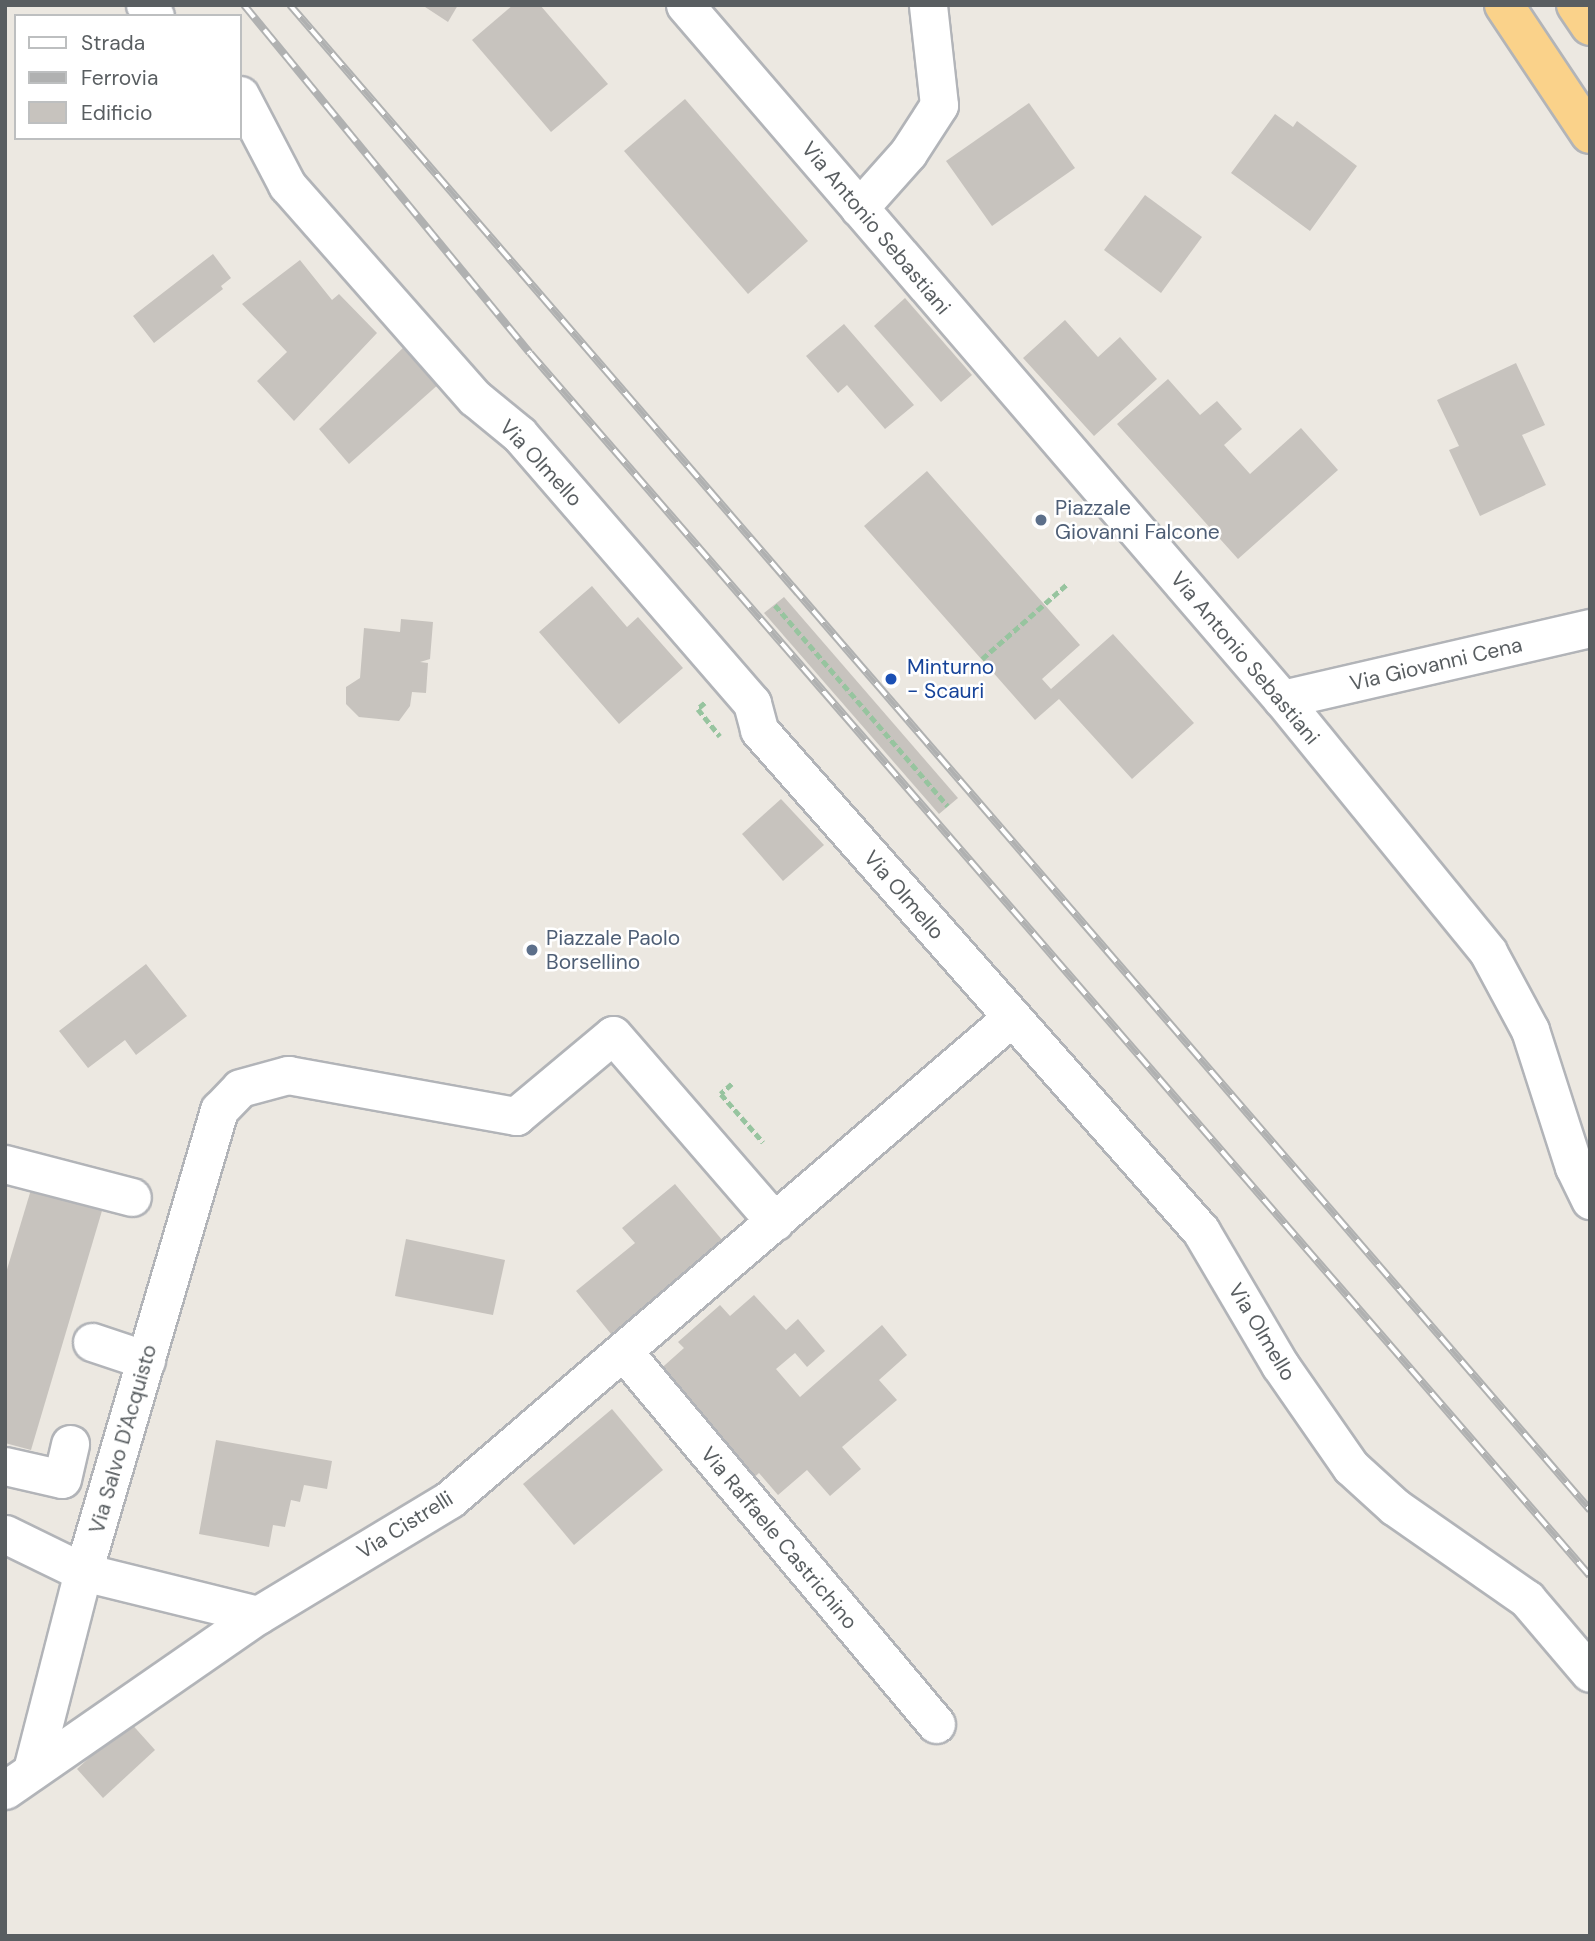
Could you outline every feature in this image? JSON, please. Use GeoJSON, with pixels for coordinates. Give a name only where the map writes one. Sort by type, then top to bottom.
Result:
{"type":"FeatureCollection","features":[{"type":"Feature","properties":{"kind":"highway"},"geometry":{"type":"LineString","coordinates":[[1504,5],[1590,134]]}},
{"type":"Feature","properties":{"kind":"highway"},"geometry":{"type":"LineString","coordinates":[[1576,5],[1590,26]]}},
{"type":"Feature","properties":{"kind":"street","name":"Via Antonio Sebastiani"},"geometry":{"type":"LineString","coordinates":[[685,5],[1282,699],[1488,952],[1530,1030],[1590,1200]]}},
{"type":"Feature","properties":{"kind":"street"},"geometry":{"type":"LineString","coordinates":[[859,208],[908,153],[939,104],[929,5]]}},
{"type":"Feature","properties":{"kind":"street","name":"Via Olmello"},"geometry":{"type":"LineString","coordinates":[[242,99],[287,184],[475,398],[528,444],[752,703],[759,730],[1201,1231],[1280,1365],[1351,1467],[1395,1507],[1527,1599],[1590,1673]]}},
{"type":"Feature","properties":{"kind":"street","name":"Via Giovanni Cena"},"geometry":{"type":"LineString","coordinates":[[1282,699],[1590,628]]}},
{"type":"Feature","properties":{"kind":"street"},"geometry":{"type":"LineString","coordinates":[[775,1222],[1012,1017]]}},
{"type":"Feature","properties":{"kind":"street","name":"Via Salvo D'Acquisto"},"geometry":{"type":"LineString","coordinates":[[18,1780],[104,1503],[219,1110],[240,1088],[288,1075],[516,1116],[613,1035],[775,1222]]}},
{"type":"Feature","properties":{"kind":"street"},"geometry":{"type":"LineString","coordinates":[[5,1164],[132,1197]]}},
{"type":"Feature","properties":{"kind":"street","name":"Via Cistrelli"},"geometry":{"type":"LineString","coordinates":[[18,1780],[258,1615],[450,1499],[775,1222]]}},
{"type":"Feature","properties":{"kind":"street"},"geometry":{"type":"LineString","coordinates":[[92,1342],[146,1360]]}},
{"type":"Feature","properties":{"kind":"street","name":"Via Raffaele Castrichino"},"geometry":{"type":"LineString","coordinates":[[623,1351],[936,1724]]}},
{"type":"Feature","properties":{"kind":"street"},"geometry":{"type":"LineString","coordinates":[[62,1479],[70,1444]]}},
{"type":"Feature","properties":{"kind":"street"},"geometry":{"type":"LineString","coordinates":[[5,1466],[62,1479],[104,1503]]}},
{"type":"Feature","properties":{"kind":"street"},"geometry":{"type":"LineString","coordinates":[[5,1534],[83,1572],[258,1615]]}},
{"type":"Feature","properties":{"kind":"path"},"geometry":{"type":"LineString","coordinates":[[982,659],[997,650],[1066,585]]}},
{"type":"Feature","properties":{"kind":"path"},"geometry":{"type":"LineString","coordinates":[[775,605],[948,806]]}},
{"type":"Feature","properties":{"kind":"path"},"geometry":{"type":"LineString","coordinates":[[698,709],[721,736]]}},
{"type":"Feature","properties":{"kind":"path"},"geometry":{"type":"LineString","coordinates":[[732,1084],[721,1094],[763,1142]]}},
{"type":"Feature","properties":{"kind":"building"},"geometry":{"type":"Polygon","coordinates":[[[422,5],[458,5],[448,22],[422,5]]]}},
{"type":"Feature","properties":{"kind":"building"},"geometry":{"type":"Polygon","coordinates":[[[513,5],[540,5],[608,84],[551,132],[472,40],[513,5]]]}},
{"type":"Feature","properties":{"kind":"building"},"geometry":{"type":"Polygon","coordinates":[[[685,99],[808,241],[748,294],[624,151],[685,99]]]}},
{"type":"Feature","properties":{"kind":"building"},"geometry":{"type":"Polygon","coordinates":[[[1029,103],[1075,168],[992,226],[946,161],[1029,103]]]}},
{"type":"Feature","properties":{"kind":"building"},"geometry":{"type":"Polygon","coordinates":[[[1275,114],[1293,127],[1297,121],[1357,166],[1310,231],[1231,173],[1275,114]]]}},
{"type":"Feature","properties":{"kind":"building"},"geometry":{"type":"Polygon","coordinates":[[[1145,195],[1202,237],[1161,293],[1104,250],[1145,195]]]}},
{"type":"Feature","properties":{"kind":"building"},"geometry":{"type":"Polygon","coordinates":[[[213,254],[231,278],[221,286],[223,289],[154,343],[133,316],[213,254]]]}},
{"type":"Feature","properties":{"kind":"building"},"geometry":{"type":"Polygon","coordinates":[[[300,260],[332,300],[339,294],[377,333],[294,421],[257,381],[287,352],[242,304],[300,260]]]}},
{"type":"Feature","properties":{"kind":"building"},"geometry":{"type":"Polygon","coordinates":[[[905,298],[972,375],[941,402],[874,326],[905,298]]]}},
{"type":"Feature","properties":{"kind":"building"},"geometry":{"type":"Polygon","coordinates":[[[1065,320],[1098,357],[1120,337],[1157,379],[1094,436],[1023,358],[1065,320]]]}},
{"type":"Feature","properties":{"kind":"building"},"geometry":{"type":"Polygon","coordinates":[[[844,324],[914,405],[885,429],[847,385],[838,393],[806,356],[844,324]]]}},
{"type":"Feature","properties":{"kind":"building"},"geometry":{"type":"Polygon","coordinates":[[[406,345],[440,383],[349,464],[319,429],[406,345]]]}},
{"type":"Feature","properties":{"kind":"building"},"geometry":{"type":"Polygon","coordinates":[[[1516,363],[1545,425],[1522,435],[1546,485],[1480,516],[1449,450],[1459,446],[1437,400],[1516,363]]]}},
{"type":"Feature","properties":{"kind":"building"},"geometry":{"type":"Polygon","coordinates":[[[1168,379],[1200,415],[1217,401],[1242,429],[1224,445],[1250,474],[1301,428],[1338,470],[1238,559],[1117,424],[1168,379]]]}},
{"type":"Feature","properties":{"kind":"building"},"geometry":{"type":"Polygon","coordinates":[[[927,471],[1080,645],[1042,679],[1051,689],[1113,634],[1194,723],[1132,779],[1059,699],[1035,720],[864,526],[927,471]]]}},
{"type":"Feature","properties":{"kind":"building"},"geometry":{"type":"Polygon","coordinates":[[[592,586],[627,627],[638,617],[683,668],[619,724],[539,632],[592,586]]]}},
{"type":"Feature","properties":{"kind":"building"},"geometry":{"type":"Polygon","coordinates":[[[784,597],[958,798],[939,814],[764,613],[784,597]]]}},
{"type":"Feature","properties":{"kind":"building"},"geometry":{"type":"Polygon","coordinates":[[[401,619],[433,622],[430,659],[420,662],[428,663],[426,693],[412,692],[410,706],[399,721],[359,717],[346,704],[346,687],[360,678],[364,628],[400,632],[401,619]]]}},
{"type":"Feature","properties":{"kind":"building"},"geometry":{"type":"Polygon","coordinates":[[[781,799],[824,845],[783,881],[742,834],[781,799]]]}},
{"type":"Feature","properties":{"kind":"building"},"geometry":{"type":"Polygon","coordinates":[[[146,964],[187,1016],[136,1055],[125,1040],[88,1068],[59,1031],[146,964]]]}},
{"type":"Feature","properties":{"kind":"building"},"geometry":{"type":"Polygon","coordinates":[[[33,1183],[104,1204],[31,1450],[5,1443],[5,1276],[33,1183]]]}},
{"type":"Feature","properties":{"kind":"building"},"geometry":{"type":"Polygon","coordinates":[[[675,1184],[723,1241],[611,1334],[576,1291],[635,1243],[622,1228],[675,1184]]]}},
{"type":"Feature","properties":{"kind":"building"},"geometry":{"type":"Polygon","coordinates":[[[406,1239],[505,1260],[493,1315],[395,1296],[406,1239]]]}},
{"type":"Feature","properties":{"kind":"building"},"geometry":{"type":"Polygon","coordinates":[[[754,1295],[786,1330],[798,1319],[825,1351],[807,1367],[795,1353],[776,1369],[800,1397],[882,1325],[907,1355],[879,1380],[897,1400],[842,1447],[861,1469],[830,1496],[807,1470],[778,1495],[759,1473],[750,1481],[656,1373],[684,1348],[678,1342],[720,1305],[730,1316],[754,1295]]]}},
{"type":"Feature","properties":{"kind":"building"},"geometry":{"type":"Polygon","coordinates":[[[612,1409],[663,1470],[574,1545],[523,1484],[612,1409]]]}},
{"type":"Feature","properties":{"kind":"building"},"geometry":{"type":"Polygon","coordinates":[[[216,1440],[332,1461],[327,1489],[304,1485],[300,1502],[291,1500],[285,1527],[273,1525],[269,1547],[199,1534],[216,1440]]]}},
{"type":"Feature","properties":{"kind":"building"},"geometry":{"type":"Polygon","coordinates":[[[129,1721],[155,1750],[103,1798],[77,1769],[129,1721]]]}},
{"type":"Feature","properties":{"kind":"railway"},"geometry":{"type":"LineString","coordinates":[[244,5],[530,353],[1590,1576]]}},
{"type":"Feature","properties":{"kind":"railway"},"geometry":{"type":"LineString","coordinates":[[290,5],[1590,1510]]}},
{"type":"Feature","properties":{"kind":"place","name":"Piazzale Giovanni Falcone"},"geometry":{"type":"Point","coordinates":[1041,520]}},
{"type":"Feature","properties":{"kind":"place","name":"Minturno - Scauri"},"geometry":{"type":"Point","coordinates":[891,679]}},
{"type":"Feature","properties":{"kind":"place","name":"Piazzale Paolo Borsellino"},"geometry":{"type":"Point","coordinates":[532,950]}}]}
